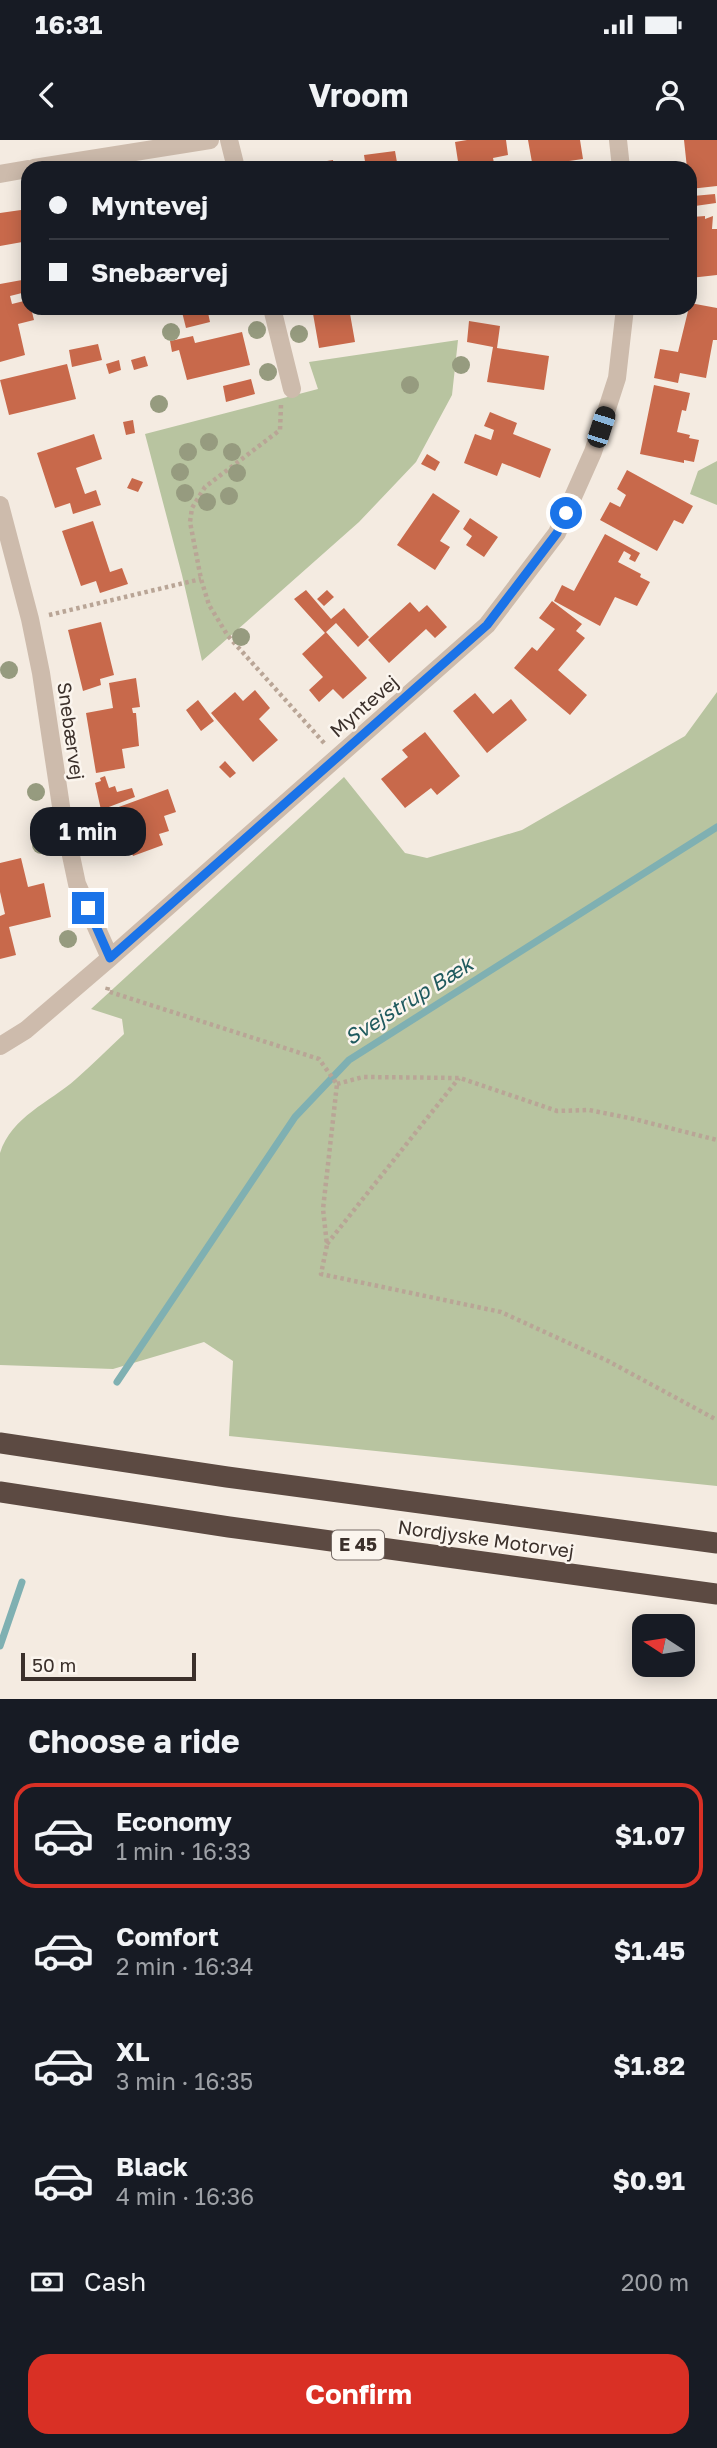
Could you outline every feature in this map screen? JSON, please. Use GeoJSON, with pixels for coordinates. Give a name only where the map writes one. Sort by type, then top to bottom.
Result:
{"type":"FeatureCollection","features":[{"type":"Feature","properties":{"kind":"highway","name":"Nordjyske Motorvej"},"geometry":{"type":"LineString","coordinates":[[0,1443],[241,1479],[717,1543]]}},
{"type":"Feature","properties":{"kind":"highway","name":"Nordjyske Motorvej"},"geometry":{"type":"LineString","coordinates":[[0,1492],[229,1527],[717,1594]]}},
{"type":"Feature","properties":{"kind":"street"},"geometry":{"type":"LineString","coordinates":[[78,161],[210,140]]}},
{"type":"Feature","properties":{"kind":"street"},"geometry":{"type":"LineString","coordinates":[[229,140],[234,161]]}},
{"type":"Feature","properties":{"kind":"street"},"geometry":{"type":"LineString","coordinates":[[618,140],[620,161]]}},
{"type":"Feature","properties":{"kind":"street"},"geometry":{"type":"LineString","coordinates":[[0,174],[21,170]]}},
{"type":"Feature","properties":{"kind":"street"},"geometry":{"type":"LineString","coordinates":[[274,315],[292,389]]}},
{"type":"Feature","properties":{"kind":"street","name":"Myntevej"},"geometry":{"type":"LineString","coordinates":[[0,1046],[26,1030],[110,958],[487,625],[557,533],[593,452],[617,378],[624,315]]}},
{"type":"Feature","properties":{"kind":"street","name":"Snebærvej"},"geometry":{"type":"LineString","coordinates":[[0,505],[30,619],[41,673],[62,813],[77,884],[110,958]]}},
{"type":"Feature","properties":{"kind":"path"},"geometry":{"type":"LineString","coordinates":[[292,389],[279,396],[282,418],[280,430],[205,486],[197,497],[190,522],[209,605],[228,636],[338,757]]}},
{"type":"Feature","properties":{"kind":"path"},"geometry":{"type":"LineString","coordinates":[[30,619],[201,579]]}},
{"type":"Feature","properties":{"kind":"path"},"geometry":{"type":"LineString","coordinates":[[110,958],[107,991],[319,1059],[337,1084],[323,1209],[327,1245],[321,1274],[501,1312],[608,1361],[717,1420]]}},
{"type":"Feature","properties":{"kind":"path"},"geometry":{"type":"LineString","coordinates":[[337,1084],[363,1077],[460,1078],[539,1107],[557,1111],[589,1110],[717,1140]]}},
{"type":"Feature","properties":{"kind":"path"},"geometry":{"type":"LineString","coordinates":[[327,1245],[460,1078]]}},
{"type":"Feature","properties":{"kind":"green space"},"geometry":{"type":"Polygon","coordinates":[[[458,340],[452,395],[416,462],[359,522],[202,661],[145,434],[318,389],[309,362],[458,340]]]}},
{"type":"Feature","properties":{"kind":"green space"},"geometry":{"type":"Polygon","coordinates":[[[717,461],[717,505],[690,494],[698,471],[717,461]]]}},
{"type":"Feature","properties":{"kind":"green space"},"geometry":{"type":"Polygon","coordinates":[[[717,692],[717,1486],[229,1436],[233,1361],[204,1342],[113,1369],[0,1365],[0,1153],[13,1129],[22,1120],[76,1079],[124,1034],[122,1019],[91,1009],[344,777],[405,853],[427,858],[522,830],[685,736],[717,692]]]}},
{"type":"Feature","properties":{"kind":"building"},"geometry":{"type":"Polygon","coordinates":[[[506,140],[508,155],[493,158],[494,161],[458,161],[455,142],[506,140]]]}},
{"type":"Feature","properties":{"kind":"building"},"geometry":{"type":"Polygon","coordinates":[[[528,140],[580,140],[583,159],[532,161],[528,140]]]}},
{"type":"Feature","properties":{"kind":"building"},"geometry":{"type":"Polygon","coordinates":[[[684,140],[717,140],[717,186],[697,188],[697,161],[686,161],[684,140]]]}},
{"type":"Feature","properties":{"kind":"building"},"geometry":{"type":"Polygon","coordinates":[[[395,151],[397,161],[365,161],[364,155],[395,151]]]}},
{"type":"Feature","properties":{"kind":"building"},"geometry":{"type":"Polygon","coordinates":[[[715,194],[716,203],[697,206],[697,196],[715,194]]]}},
{"type":"Feature","properties":{"kind":"building"},"geometry":{"type":"Polygon","coordinates":[[[21,210],[21,242],[0,246],[0,213],[21,210]]]}},
{"type":"Feature","properties":{"kind":"building"},"geometry":{"type":"Polygon","coordinates":[[[705,216],[705,219],[713,216],[712,229],[717,229],[717,275],[697,277],[697,217],[705,216]]]}},
{"type":"Feature","properties":{"kind":"building"},"geometry":{"type":"Polygon","coordinates":[[[21,280],[21,293],[10,296],[12,304],[21,302],[21,315],[33,315],[34,320],[18,324],[25,355],[0,362],[0,284],[21,280]]]}},
{"type":"Feature","properties":{"kind":"building"},"geometry":{"type":"Polygon","coordinates":[[[697,304],[717,308],[717,340],[713,340],[706,378],[680,373],[678,383],[654,378],[660,349],[678,352],[687,315],[697,315],[697,304]]]}},
{"type":"Feature","properties":{"kind":"building"},"geometry":{"type":"Polygon","coordinates":[[[183,315],[208,315],[210,322],[186,328],[183,315]]]}},
{"type":"Feature","properties":{"kind":"building"},"geometry":{"type":"Polygon","coordinates":[[[313,315],[350,315],[355,342],[319,348],[313,315]]]}},
{"type":"Feature","properties":{"kind":"building"},"geometry":{"type":"Polygon","coordinates":[[[469,321],[500,326],[497,348],[549,356],[544,390],[487,382],[493,347],[467,342],[469,321]]]}},
{"type":"Feature","properties":{"kind":"building"},"geometry":{"type":"Polygon","coordinates":[[[242,332],[250,365],[187,380],[179,350],[172,352],[170,341],[193,336],[195,343],[242,332]]]}},
{"type":"Feature","properties":{"kind":"building"},"geometry":{"type":"Polygon","coordinates":[[[98,344],[102,360],[72,367],[69,350],[98,344]]]}},
{"type":"Feature","properties":{"kind":"building"},"geometry":{"type":"Polygon","coordinates":[[[145,356],[148,366],[134,370],[131,360],[145,356]]]}},
{"type":"Feature","properties":{"kind":"building"},"geometry":{"type":"Polygon","coordinates":[[[119,360],[121,370],[109,374],[106,364],[119,360]]]}},
{"type":"Feature","properties":{"kind":"building"},"geometry":{"type":"Polygon","coordinates":[[[67,364],[76,399],[9,415],[0,380],[67,364]]]}},
{"type":"Feature","properties":{"kind":"building"},"geometry":{"type":"Polygon","coordinates":[[[251,379],[255,394],[226,402],[223,386],[251,379]]]}},
{"type":"Feature","properties":{"kind":"building"},"geometry":{"type":"Polygon","coordinates":[[[654,385],[690,393],[686,411],[682,410],[677,432],[699,440],[694,462],[684,460],[684,463],[640,454],[654,385]]]}},
{"type":"Feature","properties":{"kind":"building"},"geometry":{"type":"Polygon","coordinates":[[[490,412],[517,423],[513,434],[551,449],[540,478],[502,463],[497,476],[464,463],[475,434],[491,440],[494,430],[484,426],[490,412]]]}},
{"type":"Feature","properties":{"kind":"building"},"geometry":{"type":"Polygon","coordinates":[[[133,420],[135,433],[126,435],[123,422],[133,420]]]}},
{"type":"Feature","properties":{"kind":"building"},"geometry":{"type":"Polygon","coordinates":[[[94,434],[102,459],[76,468],[85,494],[96,490],[101,505],[73,514],[70,503],[55,508],[37,453],[94,434]]]}},
{"type":"Feature","properties":{"kind":"building"},"geometry":{"type":"Polygon","coordinates":[[[427,454],[440,462],[435,471],[421,464],[427,454]]]}},
{"type":"Feature","properties":{"kind":"building"},"geometry":{"type":"Polygon","coordinates":[[[627,470],[693,506],[683,524],[674,520],[657,551],[600,520],[610,502],[620,507],[626,495],[617,489],[627,470]]]}},
{"type":"Feature","properties":{"kind":"building"},"geometry":{"type":"Polygon","coordinates":[[[132,478],[143,482],[138,492],[127,488],[132,478]]]}},
{"type":"Feature","properties":{"kind":"building"},"geometry":{"type":"Polygon","coordinates":[[[433,493],[460,511],[440,541],[450,547],[435,570],[397,545],[433,493]]]}},
{"type":"Feature","properties":{"kind":"building"},"geometry":{"type":"Polygon","coordinates":[[[470,518],[498,537],[484,557],[466,545],[472,536],[463,529],[470,518]]]}},
{"type":"Feature","properties":{"kind":"building"},"geometry":{"type":"Polygon","coordinates":[[[93,521],[110,572],[122,568],[128,584],[100,593],[96,581],[81,586],[62,531],[93,521]]]}},
{"type":"Feature","properties":{"kind":"building"},"geometry":{"type":"Polygon","coordinates":[[[605,534],[640,553],[635,562],[629,559],[631,555],[624,551],[618,562],[650,582],[637,606],[615,597],[600,626],[554,601],[562,585],[574,591],[605,534]]]}},
{"type":"Feature","properties":{"kind":"building"},"geometry":{"type":"Polygon","coordinates":[[[306,590],[331,619],[344,608],[369,637],[358,647],[336,623],[325,633],[294,599],[306,590]]]}},
{"type":"Feature","properties":{"kind":"building"},"geometry":{"type":"Polygon","coordinates":[[[327,590],[334,597],[324,606],[317,599],[327,590]]]}},
{"type":"Feature","properties":{"kind":"building"},"geometry":{"type":"Polygon","coordinates":[[[552,601],[582,624],[576,631],[585,638],[558,670],[587,695],[570,715],[514,668],[532,647],[537,651],[555,629],[539,618],[552,601]]]}},
{"type":"Feature","properties":{"kind":"building"},"geometry":{"type":"Polygon","coordinates":[[[410,602],[419,612],[427,605],[447,627],[435,638],[426,629],[389,663],[368,640],[410,602]]]}},
{"type":"Feature","properties":{"kind":"building"},"geometry":{"type":"Polygon","coordinates":[[[101,622],[114,675],[100,679],[101,685],[83,691],[68,630],[101,622]]]}},
{"type":"Feature","properties":{"kind":"building"},"geometry":{"type":"Polygon","coordinates":[[[326,632],[367,678],[343,699],[333,689],[319,702],[309,690],[323,677],[302,654],[326,632]]]}},
{"type":"Feature","properties":{"kind":"building"},"geometry":{"type":"Polygon","coordinates":[[[136,678],[140,707],[132,708],[133,713],[136,713],[139,746],[122,749],[125,768],[96,773],[86,713],[113,708],[109,683],[136,678]]]}},
{"type":"Feature","properties":{"kind":"building"},"geometry":{"type":"Polygon","coordinates":[[[255,690],[270,708],[259,719],[278,740],[253,762],[211,713],[235,692],[243,701],[255,690]]]}},
{"type":"Feature","properties":{"kind":"building"},"geometry":{"type":"Polygon","coordinates":[[[475,693],[493,714],[511,699],[527,720],[487,753],[453,711],[475,693]]]}},
{"type":"Feature","properties":{"kind":"building"},"geometry":{"type":"Polygon","coordinates":[[[198,700],[214,721],[201,731],[186,710],[198,700]]]}},
{"type":"Feature","properties":{"kind":"building"},"geometry":{"type":"Polygon","coordinates":[[[425,732],[460,776],[437,795],[431,788],[405,808],[381,779],[408,757],[402,750],[425,732]]]}},
{"type":"Feature","properties":{"kind":"building"},"geometry":{"type":"Polygon","coordinates":[[[225,761],[236,773],[230,778],[219,767],[225,761]]]}},
{"type":"Feature","properties":{"kind":"building"},"geometry":{"type":"Polygon","coordinates":[[[105,776],[109,788],[115,786],[117,792],[132,788],[135,797],[101,810],[95,783],[105,776]]]}},
{"type":"Feature","properties":{"kind":"building"},"geometry":{"type":"Polygon","coordinates":[[[168,789],[176,812],[164,816],[169,831],[159,834],[163,845],[133,856],[116,808],[168,789]]]}},
{"type":"Feature","properties":{"kind":"building"},"geometry":{"type":"Polygon","coordinates":[[[111,809],[115,819],[90,828],[86,818],[111,809]]]}},
{"type":"Feature","properties":{"kind":"building"},"geometry":{"type":"Polygon","coordinates":[[[21,858],[28,887],[44,883],[51,917],[9,927],[16,955],[0,959],[0,916],[5,914],[0,892],[0,863],[21,858]]]}},
{"type":"Feature","properties":{"kind":"waterway","name":"Svejstrup Bæk"},"geometry":{"type":"LineString","coordinates":[[117,1382],[295,1117],[349,1060],[717,827]]}},
{"type":"Feature","properties":{"kind":"waterway","name":"Svejstrup Bæk"},"geometry":{"type":"LineString","coordinates":[[0,1646],[22,1582]]}},
{"type":"Feature","properties":{"kind":"route"},"geometry":{"type":"LineString","coordinates":[[88,908],[110,958],[487,625],[557,533],[566,513]]}}]}
